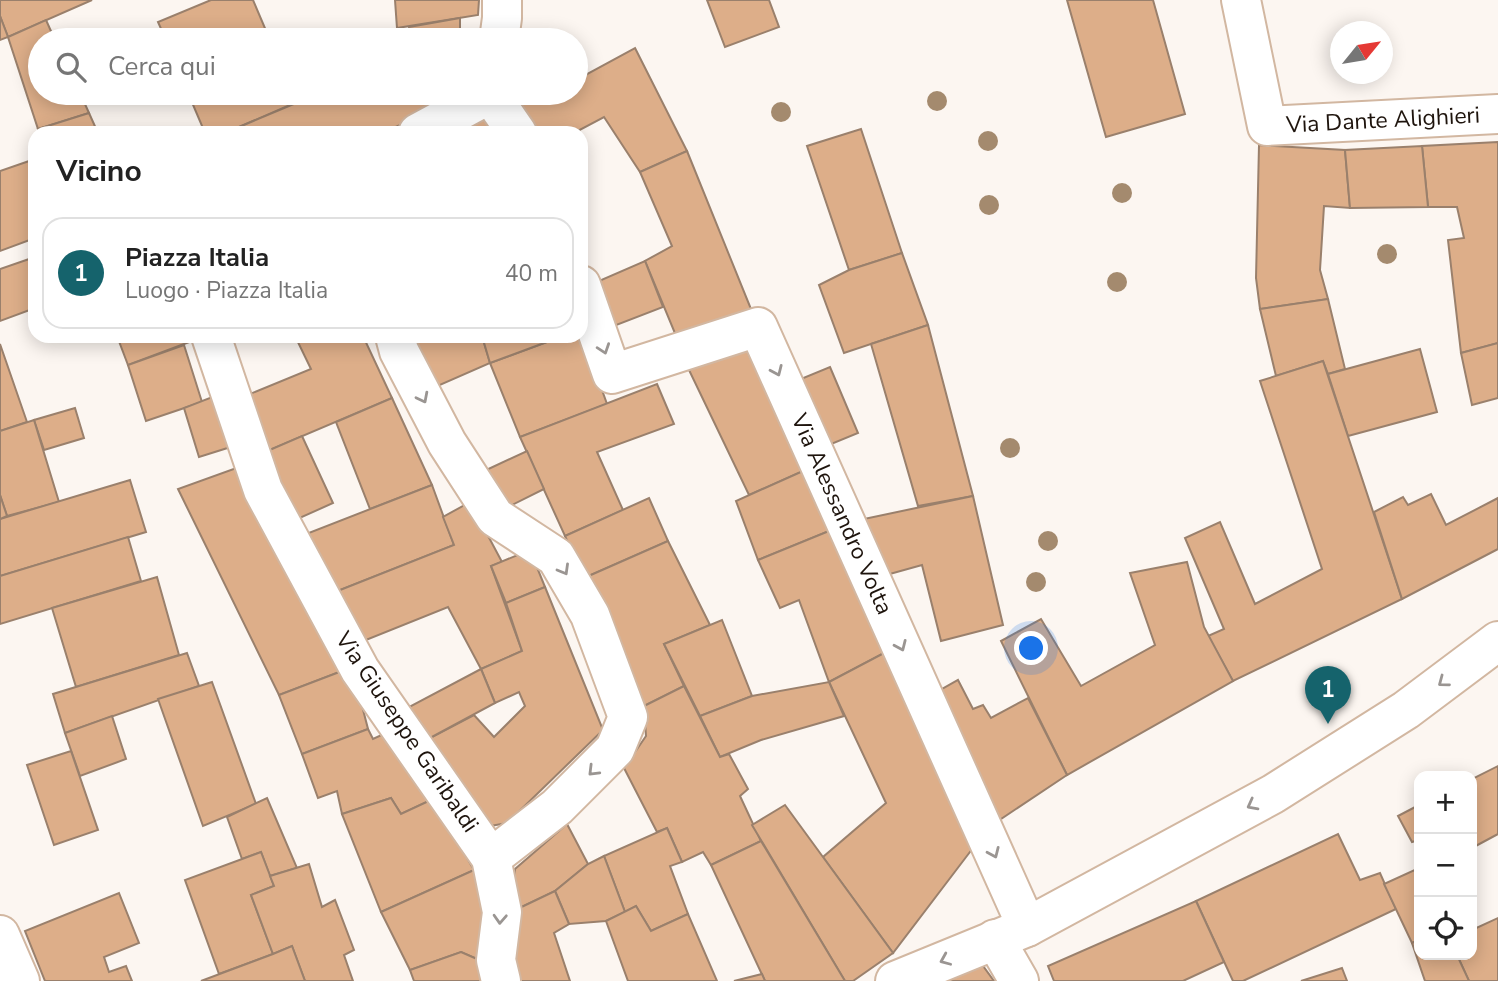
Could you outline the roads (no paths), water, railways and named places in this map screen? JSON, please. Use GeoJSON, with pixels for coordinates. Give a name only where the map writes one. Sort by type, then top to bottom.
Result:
{"type":"FeatureCollection","features":[{"type":"Feature","properties":{"kind":"street"},"geometry":{"type":"LineString","coordinates":[[501,28],[502,0]]}},
{"type":"Feature","properties":{"kind":"street","name":"Via Dante Alighieri"},"geometry":{"type":"LineString","coordinates":[[1241,0],[1268,126],[1498,114]]}},
{"type":"Feature","properties":{"kind":"street"},"geometry":{"type":"LineString","coordinates":[[431,126],[468,105]]}},
{"type":"Feature","properties":{"kind":"street"},"geometry":{"type":"LineString","coordinates":[[498,105],[512,126]]}},
{"type":"Feature","properties":{"kind":"street","name":"Via Alessandro Volta"},"geometry":{"type":"LineString","coordinates":[[588,305],[612,374],[758,327],[1011,933]]}},
{"type":"Feature","properties":{"kind":"street","name":"Via Giuseppe Garibaldi"},"geometry":{"type":"LineString","coordinates":[[213,343],[269,502],[360,670],[491,858],[502,912],[496,960],[501,981]]}},
{"type":"Feature","properties":{"kind":"street"},"geometry":{"type":"LineString","coordinates":[[396,343],[447,443],[495,517],[556,556],[590,615],[628,716],[615,749],[557,807],[491,858]]}},
{"type":"Feature","properties":{"kind":"street"},"geometry":{"type":"LineString","coordinates":[[895,981],[1011,933],[1273,794],[1406,710],[1498,642]]}},
{"type":"Feature","properties":{"kind":"street"},"geometry":{"type":"LineString","coordinates":[[1011,933],[1019,981]]}},
{"type":"Feature","properties":{"kind":"street"},"geometry":{"type":"LineString","coordinates":[[0,935],[20,981]]}},
{"type":"Feature","properties":{"kind":"place","name":"Piazza Italia"},"geometry":{"type":"Point","coordinates":[1328,724]}}]}
